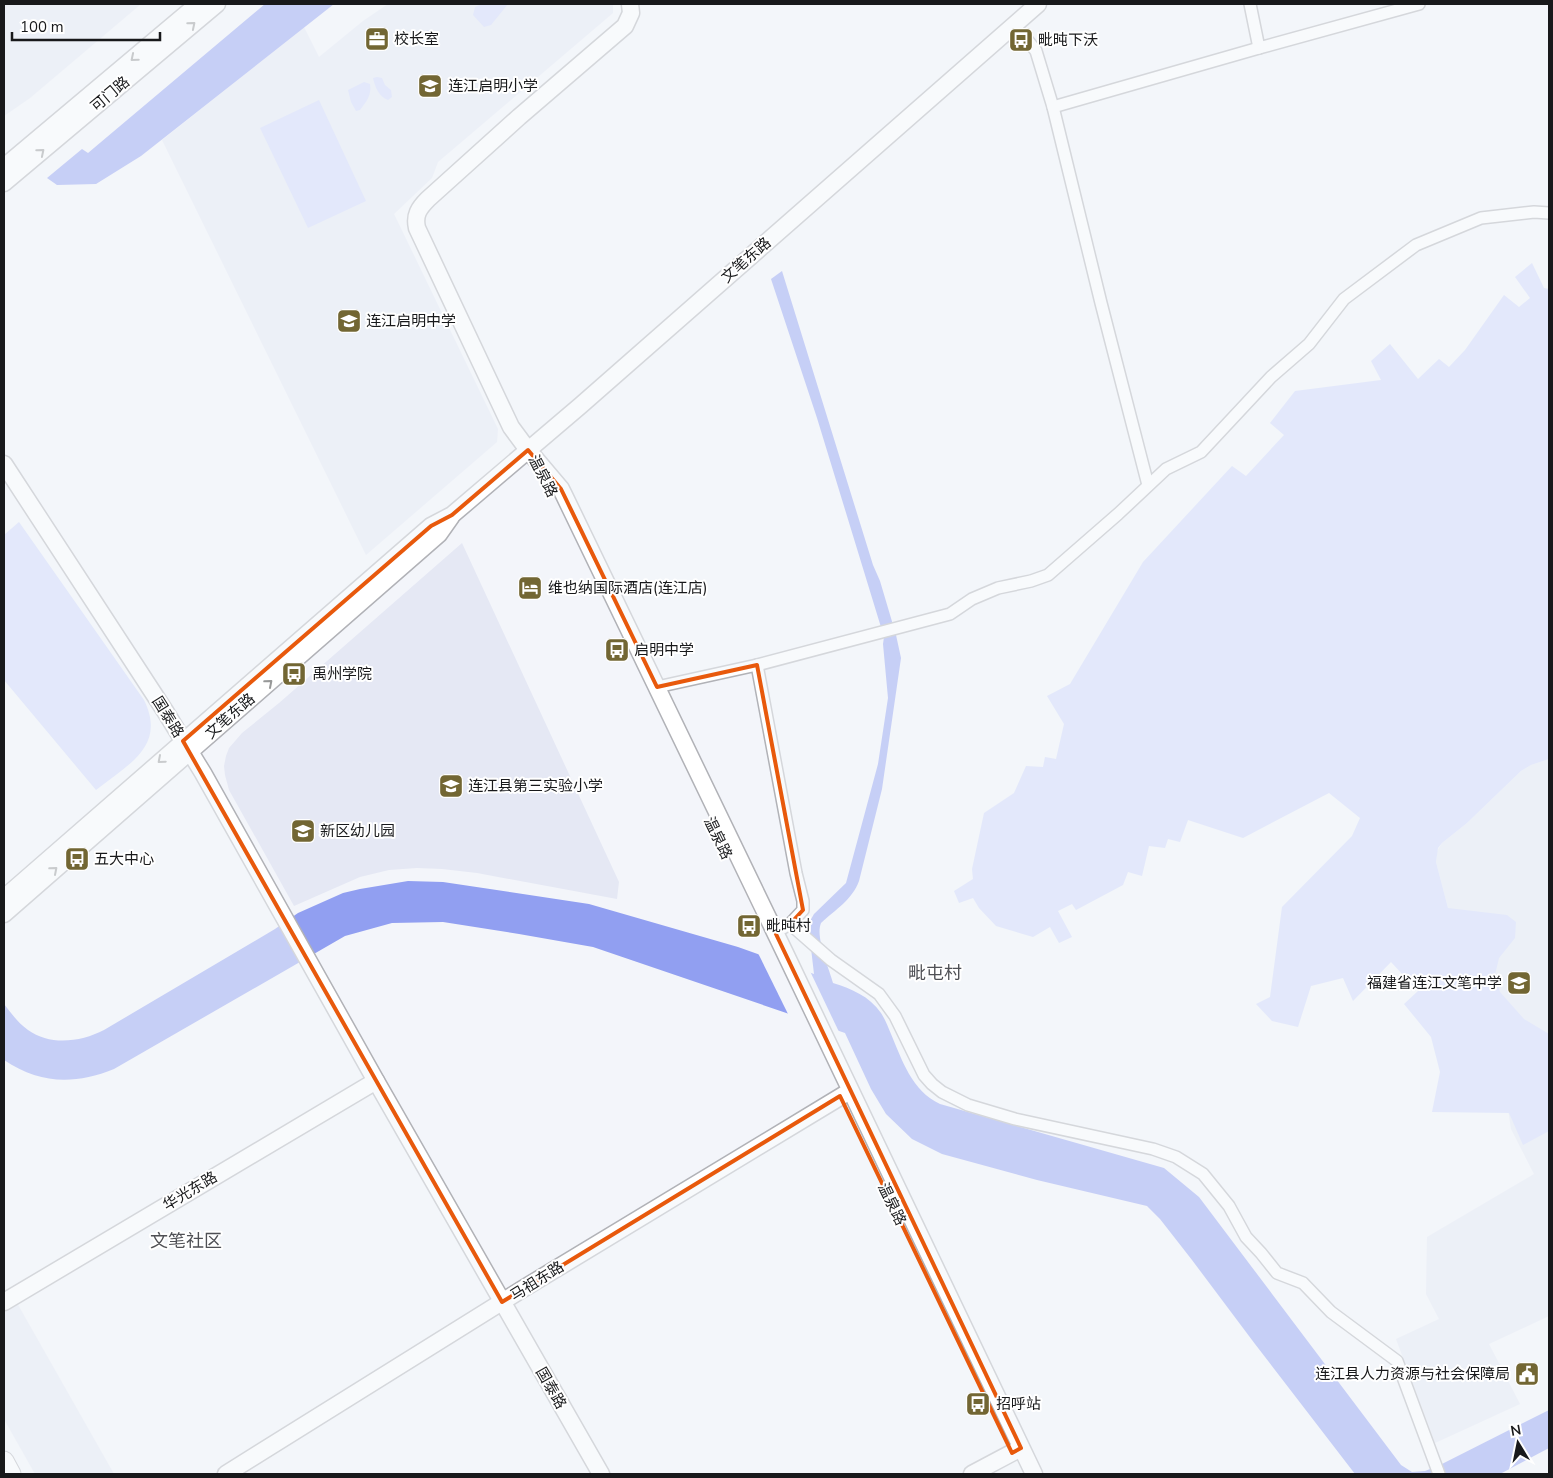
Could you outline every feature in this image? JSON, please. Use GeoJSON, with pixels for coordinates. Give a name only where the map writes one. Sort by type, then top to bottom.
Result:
{"type":"FeatureCollection","features":[{"type":"Feature","properties":{"kind":"main road","name":"可门路"},"geometry":{"type":"LineString","coordinates":[[4,167],[198,4]]}},
{"type":"Feature","properties":{"kind":"main road","name":"可门路"},"geometry":{"type":"LineString","coordinates":[[4,183],[217,4]]}},
{"type":"Feature","properties":{"kind":"main road"},"geometry":{"type":"LineString","coordinates":[[528,450],[509,422],[418,234],[416,218],[419,209],[428,199],[625,26],[631,13],[630,4]]}},
{"type":"Feature","properties":{"kind":"main road","name":"文笔东路"},"geometry":{"type":"LineString","coordinates":[[4,898],[439,534],[452,515],[1036,4]]}},
{"type":"Feature","properties":{"kind":"main road","name":"温泉路"},"geometry":{"type":"LineString","coordinates":[[528,450],[561,489],[775,932],[778,952]]}},
{"type":"Feature","properties":{"kind":"main road","name":"温泉路"},"geometry":{"type":"LineString","coordinates":[[528,450],[552,494],[778,952],[1017,1450],[1034,1474]]}},
{"type":"Feature","properties":{"kind":"main road","name":"国泰路"},"geometry":{"type":"LineString","coordinates":[[4,464],[187,746],[601,1474]]}},
{"type":"Feature","properties":{"kind":"main road","name":"文笔东路"},"geometry":{"type":"LineString","coordinates":[[4,914],[187,746]]}},
{"type":"Feature","properties":{"kind":"main road","name":"华光东路"},"geometry":{"type":"LineString","coordinates":[[4,1302],[376,1080]]}},
{"type":"Feature","properties":{"kind":"main road","name":"马祖东路"},"geometry":{"type":"LineString","coordinates":[[226,1474],[502,1302],[845,1093]]}},
{"type":"Feature","properties":{"kind":"main road"},"geometry":{"type":"LineString","coordinates":[[972,1474],[1017,1450]]}},
{"type":"Feature","properties":{"kind":"main road","name":"温泉路"},"geometry":{"type":"LineString","coordinates":[[1017,1450],[1022,1474]]}},
{"type":"Feature","properties":{"kind":"main road"},"geometry":{"type":"LineString","coordinates":[[4,1461],[11,1474]]}},
{"type":"Feature","properties":{"kind":"street"},"geometry":{"type":"LineString","coordinates":[[1250,4],[1259,48]]}},
{"type":"Feature","properties":{"kind":"street"},"geometry":{"type":"LineString","coordinates":[[1052,107],[1419,4]]}},
{"type":"Feature","properties":{"kind":"street"},"geometry":{"type":"LineString","coordinates":[[1025,37],[1036,51],[1052,107],[1148,485]]}},
{"type":"Feature","properties":{"kind":"street"},"geometry":{"type":"LineString","coordinates":[[656,687],[757,665],[950,614],[972,599],[998,588],[1031,581],[1048,575],[1118,514],[1166,468],[1201,452],[1271,377],[1309,344],[1344,299],[1416,246],[1481,218],[1534,212],[1549,213]]}},
{"type":"Feature","properties":{"kind":"street"},"geometry":{"type":"LineString","coordinates":[[757,665],[796,873],[803,901],[803,910],[790,924],[775,932]]}},
{"type":"Feature","properties":{"kind":"street"},"geometry":{"type":"LineString","coordinates":[[790,924],[831,960],[879,994],[895,1016],[924,1075],[942,1092],[968,1106],[1015,1119],[1153,1149],[1176,1157],[1203,1174],[1229,1206],[1246,1237],[1277,1272],[1303,1283],[1331,1312],[1397,1361],[1439,1474]]}},
{"type":"Feature","properties":{"kind":"highlighted area"},"geometry":{"type":"Polygon","coordinates":[[[528,450],[561,489],[657,687],[757,665],[803,910],[790,924],[775,932],[1021,1448],[1012,1453],[840,1096],[502,1302],[183,741],[431,526],[452,515],[528,450]]]}},
{"type":"Feature","properties":{"kind":"shaded area"},"geometry":{"type":"Polygon","coordinates":[[[4,4],[141,4],[30,98],[4,116],[4,4]]]}},
{"type":"Feature","properties":{"kind":"shaded area","name":"连江启明中学"},"geometry":{"type":"Polygon","coordinates":[[[388,4],[613,4],[613,13],[438,162],[432,178],[394,214],[498,429],[497,442],[366,555],[162,140],[304,27],[319,57],[363,21],[388,4]]]}},
{"type":"Feature","properties":{"kind":"shaded area"},"geometry":{"type":"Polygon","coordinates":[[[482,4],[508,4],[491,25],[484,27],[473,15],[475,7],[482,4]]]}},
{"type":"Feature","properties":{"kind":"shaded area"},"geometry":{"type":"Polygon","coordinates":[[[428,30],[433,30],[434,38],[424,43],[421,41],[420,36],[428,30]]]}},
{"type":"Feature","properties":{"kind":"shaded area"},"geometry":{"type":"Polygon","coordinates":[[[373,78],[382,78],[385,85],[391,90],[392,97],[388,100],[382,97],[376,88],[373,78]]]}},
{"type":"Feature","properties":{"kind":"shaded area"},"geometry":{"type":"Polygon","coordinates":[[[364,82],[370,84],[369,95],[360,110],[356,111],[348,90],[364,82]]]}},
{"type":"Feature","properties":{"kind":"shaded area"},"geometry":{"type":"Polygon","coordinates":[[[319,100],[366,201],[308,228],[260,128],[319,100]]]}},
{"type":"Feature","properties":{"kind":"shaded area"},"geometry":{"type":"Polygon","coordinates":[[[1532,263],[1544,288],[1549,289],[1549,759],[1531,765],[1521,771],[1467,823],[1442,843],[1438,848],[1436,862],[1448,908],[1507,915],[1516,922],[1515,938],[1499,958],[1495,975],[1500,992],[1524,1019],[1549,1034],[1549,1131],[1523,1145],[1509,1113],[1432,1112],[1440,1072],[1431,1037],[1404,1004],[1418,991],[1391,962],[1353,1001],[1343,978],[1311,986],[1298,1027],[1272,1021],[1256,1004],[1270,997],[1282,907],[1352,836],[1360,818],[1329,793],[1243,838],[1188,820],[1180,842],[1168,839],[1165,848],[1149,846],[1142,876],[1128,872],[1123,885],[1076,910],[1072,904],[1058,911],[1072,937],[1059,943],[1050,927],[1033,937],[996,926],[979,908],[973,898],[959,903],[954,891],[973,879],[972,869],[984,813],[1014,793],[1026,766],[1043,767],[1045,757],[1056,759],[1064,724],[1047,696],[1070,684],[1143,562],[1232,466],[1246,476],[1284,435],[1270,423],[1295,391],[1381,380],[1371,361],[1390,344],[1418,379],[1439,359],[1449,367],[1465,350],[1504,295],[1519,307],[1530,298],[1515,277],[1532,263]]]}},
{"type":"Feature","properties":{"kind":"shaded area"},"geometry":{"type":"Polygon","coordinates":[[[19,522],[144,700],[150,716],[151,730],[147,743],[140,753],[131,763],[96,790],[4,680],[4,535],[19,522]]]}},
{"type":"Feature","properties":{"kind":"shaded area","name":"连江县第三实验小学"},"geometry":{"type":"Polygon","coordinates":[[[462,543],[619,882],[617,899],[477,873],[417,868],[389,870],[360,877],[294,906],[229,790],[224,766],[229,748],[242,733],[462,543]]]}},
{"type":"Feature","properties":{"kind":"shaded area"},"geometry":{"type":"Polygon","coordinates":[[[1549,759],[1549,1316],[1489,1344],[1520,1404],[1435,1443],[1396,1339],[1439,1319],[1426,1294],[1427,1237],[1534,1174],[1511,1129],[1492,1001],[1448,908],[1436,862],[1437,851],[1442,843],[1467,823],[1521,771],[1531,765],[1549,759]]]}},
{"type":"Feature","properties":{"kind":"shaded area"},"geometry":{"type":"Polygon","coordinates":[[[17,1303],[114,1474],[35,1474],[4,1419],[4,1311],[17,1303]]]}},
{"type":"Feature","properties":{"kind":"water"},"geometry":{"type":"Polygon","coordinates":[[[265,4],[334,4],[141,156],[96,184],[57,185],[47,178],[82,149],[88,153],[265,4]]]}},
{"type":"Feature","properties":{"kind":"water"},"geometry":{"type":"Polygon","coordinates":[[[782,271],[873,565],[880,581],[901,658],[882,789],[859,881],[848,899],[821,923],[821,944],[833,983],[860,994],[876,1007],[884,1018],[909,1074],[922,1091],[940,1104],[1164,1168],[1199,1197],[1401,1465],[1412,1472],[1425,1471],[1549,1410],[1549,1448],[1500,1474],[1355,1474],[1192,1260],[1160,1219],[1147,1206],[1037,1180],[942,1154],[912,1139],[886,1114],[871,1089],[845,1033],[593,947],[443,922],[392,923],[345,936],[114,1069],[85,1078],[58,1080],[31,1074],[4,1060],[4,1004],[21,1024],[37,1035],[56,1040],[86,1037],[104,1030],[275,929],[298,913],[343,893],[408,881],[443,882],[589,904],[738,947],[814,974],[809,931],[810,921],[814,914],[846,883],[878,764],[888,698],[884,637],[817,418],[771,279],[782,271]]]}},
{"type":"Feature","properties":{"kind":"pier"},"geometry":{"type":"Polygon","coordinates":[[[757,951],[809,969],[840,1034],[789,1016],[757,951]]]}},
{"type":"Feature","properties":{"kind":"place","name":"校长室"},"geometry":{"type":"Point","coordinates":[377,39]}},
{"type":"Feature","properties":{"kind":"place","name":"毗旽下沃"},"geometry":{"type":"Point","coordinates":[1021,40]}},
{"type":"Feature","properties":{"kind":"place","name":"连江启明小学"},"geometry":{"type":"Point","coordinates":[430,86]}},
{"type":"Feature","properties":{"kind":"place","name":"连江启明中学"},"geometry":{"type":"Point","coordinates":[349,321]}},
{"type":"Feature","properties":{"kind":"place","name":"维也纳国际酒店(连江店)"},"geometry":{"type":"Point","coordinates":[530,588]}},
{"type":"Feature","properties":{"kind":"place","name":"启明中学"},"geometry":{"type":"Point","coordinates":[617,650]}},
{"type":"Feature","properties":{"kind":"place","name":"禹州学院"},"geometry":{"type":"Point","coordinates":[294,674]}},
{"type":"Feature","properties":{"kind":"place","name":"连江县第三实验小学"},"geometry":{"type":"Point","coordinates":[451,786]}},
{"type":"Feature","properties":{"kind":"place","name":"新区幼儿园"},"geometry":{"type":"Point","coordinates":[303,831]}},
{"type":"Feature","properties":{"kind":"place","name":"五大中心"},"geometry":{"type":"Point","coordinates":[77,859]}},
{"type":"Feature","properties":{"kind":"place","name":"毗旽村"},"geometry":{"type":"Point","coordinates":[749,926]}},
{"type":"Feature","properties":{"kind":"place","name":"福建省连江文笔中学"},"geometry":{"type":"Point","coordinates":[1519,983]}},
{"type":"Feature","properties":{"kind":"place","name":"连江县人力资源与社会保障局"},"geometry":{"type":"Point","coordinates":[1527,1374]}},
{"type":"Feature","properties":{"kind":"place","name":"招呼站"},"geometry":{"type":"Point","coordinates":[978,1404]}},
{"type":"Feature","properties":{"kind":"district","name":"毗屯村"},"geometry":{"type":"Point","coordinates":[935,973]}},
{"type":"Feature","properties":{"kind":"district","name":"文笔社区"},"geometry":{"type":"Point","coordinates":[186,1241]}}]}
